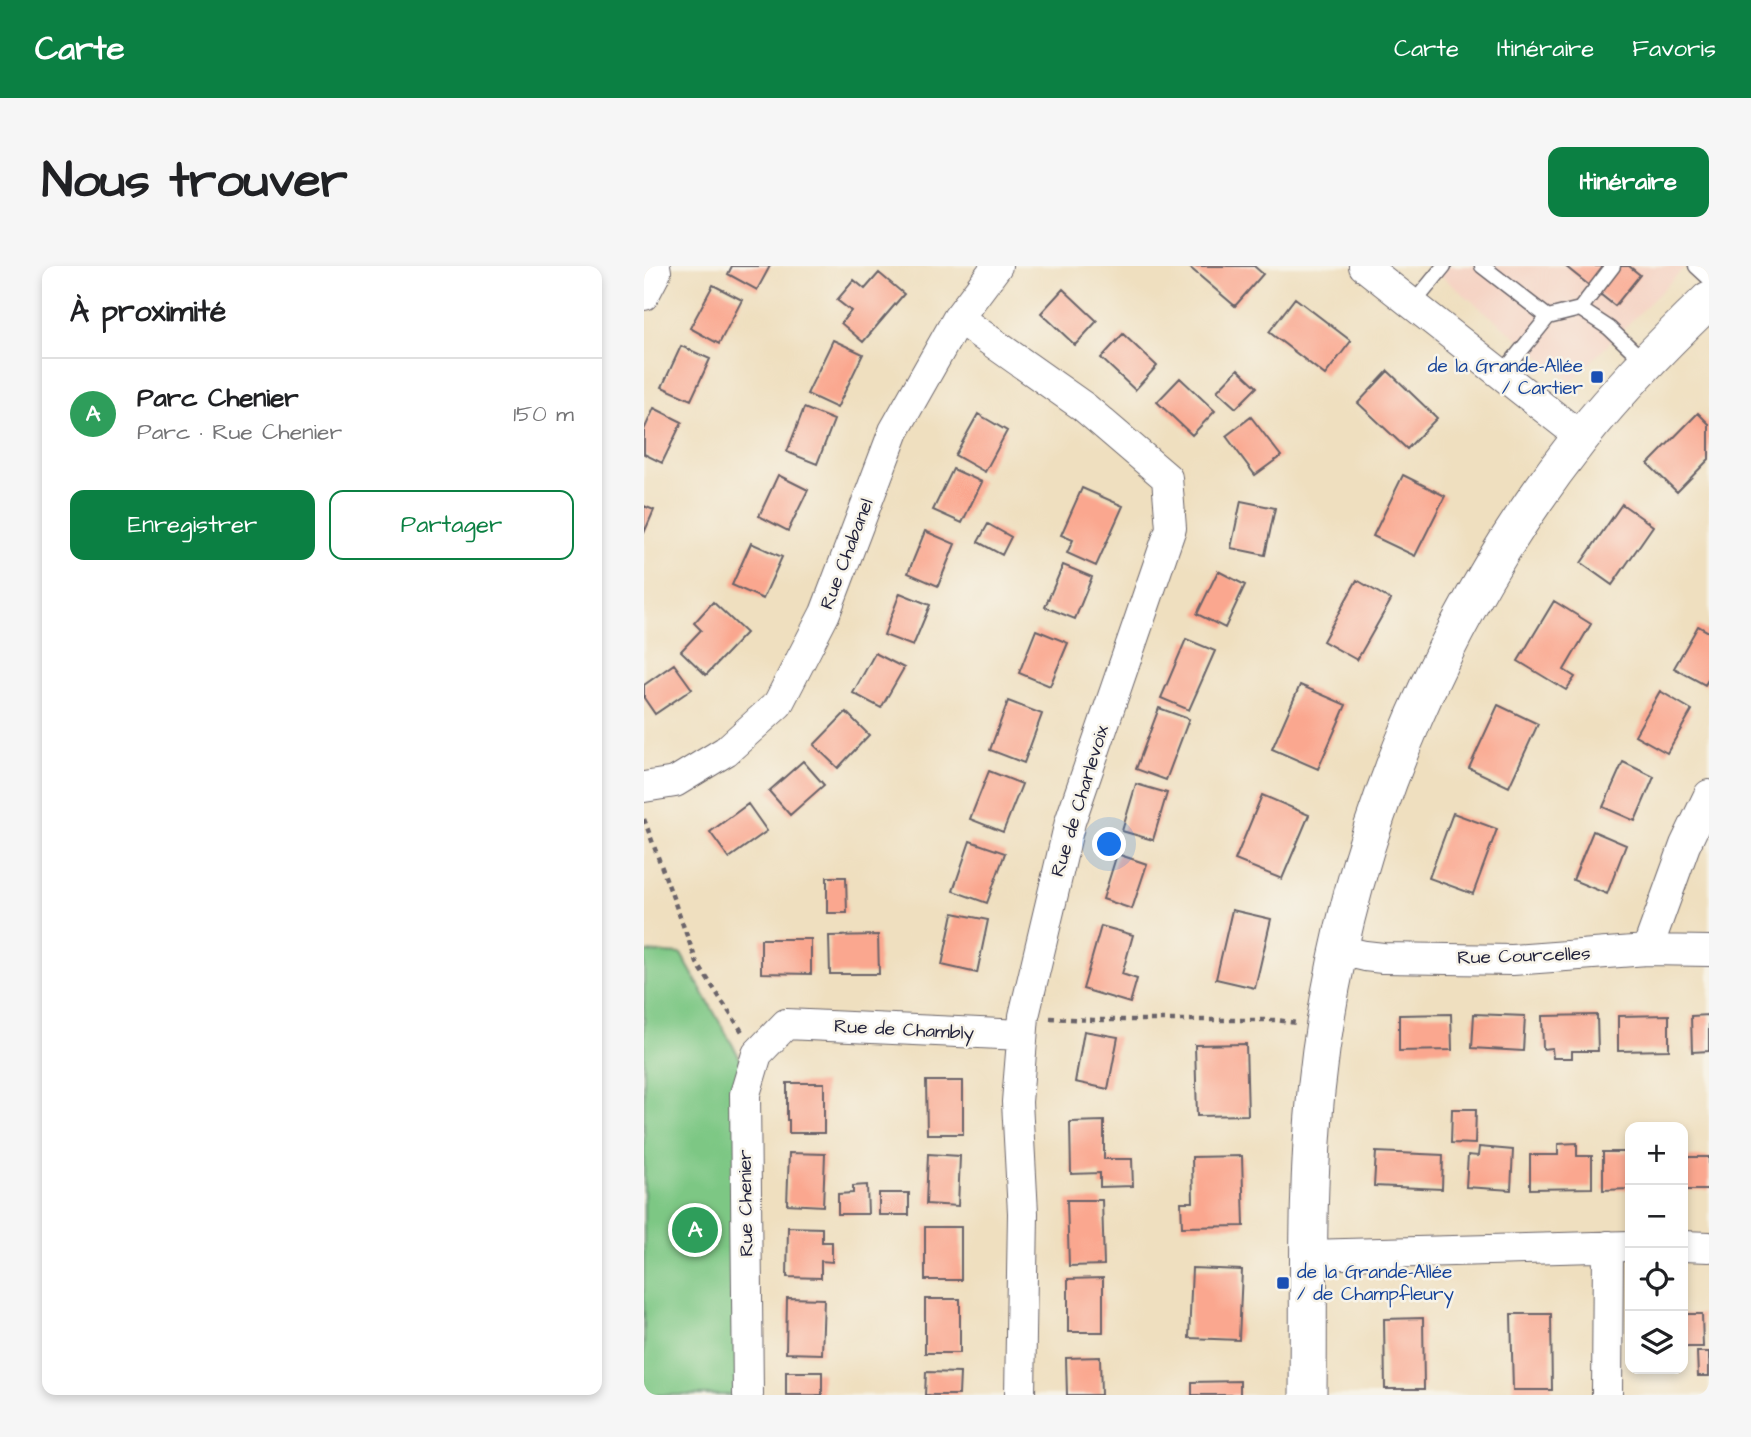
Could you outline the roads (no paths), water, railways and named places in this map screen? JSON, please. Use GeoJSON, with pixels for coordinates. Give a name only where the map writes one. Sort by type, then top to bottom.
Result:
{"type":"FeatureCollection","features":[{"type":"Feature","properties":{"kind":"street"},"geometry":{"type":"LineString","coordinates":[[644,295],[656,272],[655,266]]}},
{"type":"Feature","properties":{"kind":"street","name":"Rue Chabanel"},"geometry":{"type":"LineString","coordinates":[[644,786],[675,782],[726,751],[778,704],[825,613],[894,431],[958,318],[997,266]]}},
{"type":"Feature","properties":{"kind":"street"},"geometry":{"type":"LineString","coordinates":[[1364,266],[1581,437]]}},
{"type":"Feature","properties":{"kind":"street"},"geometry":{"type":"LineString","coordinates":[[1308,1395],[1311,1179],[1316,1093],[1322,1042],[1339,950],[1373,825],[1427,688],[1490,570],[1540,492],[1581,437],[1613,398],[1709,300]]}},
{"type":"Feature","properties":{"kind":"street","name":"Rue de Charlevoix"},"geometry":{"type":"LineString","coordinates":[[958,318],[1084,407],[1167,478],[1171,528],[1069,822],[1026,1003],[1033,1026],[1017,1102],[1023,1213],[1020,1395]]}},
{"type":"Feature","properties":{"kind":"street"},"geometry":{"type":"LineString","coordinates":[[1647,950],[1685,845],[1709,795]]}},
{"type":"Feature","properties":{"kind":"street","name":"Rue Courcelles"},"geometry":{"type":"LineString","coordinates":[[1339,950],[1383,958],[1511,960],[1647,950],[1709,951]]}},
{"type":"Feature","properties":{"kind":"street","name":"Rue de Chambly"},"geometry":{"type":"LineString","coordinates":[[786,1024],[1033,1026]]}},
{"type":"Feature","properties":{"kind":"street","name":"Rue Chenier"},"geometry":{"type":"LineString","coordinates":[[748,1395],[745,1094],[757,1054],[786,1024]]}},
{"type":"Feature","properties":{"kind":"street"},"geometry":{"type":"LineString","coordinates":[[1309,1255],[1619,1246],[1607,1395]]}},
{"type":"Feature","properties":{"kind":"street"},"geometry":{"type":"LineString","coordinates":[[1688,1246],[1709,1247]]}},
{"type":"Feature","properties":{"kind":"lane"},"geometry":{"type":"LineString","coordinates":[[1413,304],[1444,266]]}},
{"type":"Feature","properties":{"kind":"lane"},"geometry":{"type":"LineString","coordinates":[[1482,266],[1548,317]]}},
{"type":"Feature","properties":{"kind":"lane"},"geometry":{"type":"LineString","coordinates":[[1502,374],[1548,317],[1580,309],[1613,266]]}},
{"type":"Feature","properties":{"kind":"lane"},"geometry":{"type":"LineString","coordinates":[[1696,266],[1709,278]]}},
{"type":"Feature","properties":{"kind":"lane"},"geometry":{"type":"LineString","coordinates":[[1580,309],[1609,328],[1646,363]]}},
{"type":"Feature","properties":{"kind":"place","name":"de la Grande-Allée / Cartier"},"geometry":{"type":"Point","coordinates":[1597,377]}},
{"type":"Feature","properties":{"kind":"place","name":"Parc Chenier"},"geometry":{"type":"Point","coordinates":[695,1230]}},
{"type":"Feature","properties":{"kind":"place","name":"de la Grande-Allée / de Champfleury"},"geometry":{"type":"Point","coordinates":[1283,1283]}}]}
